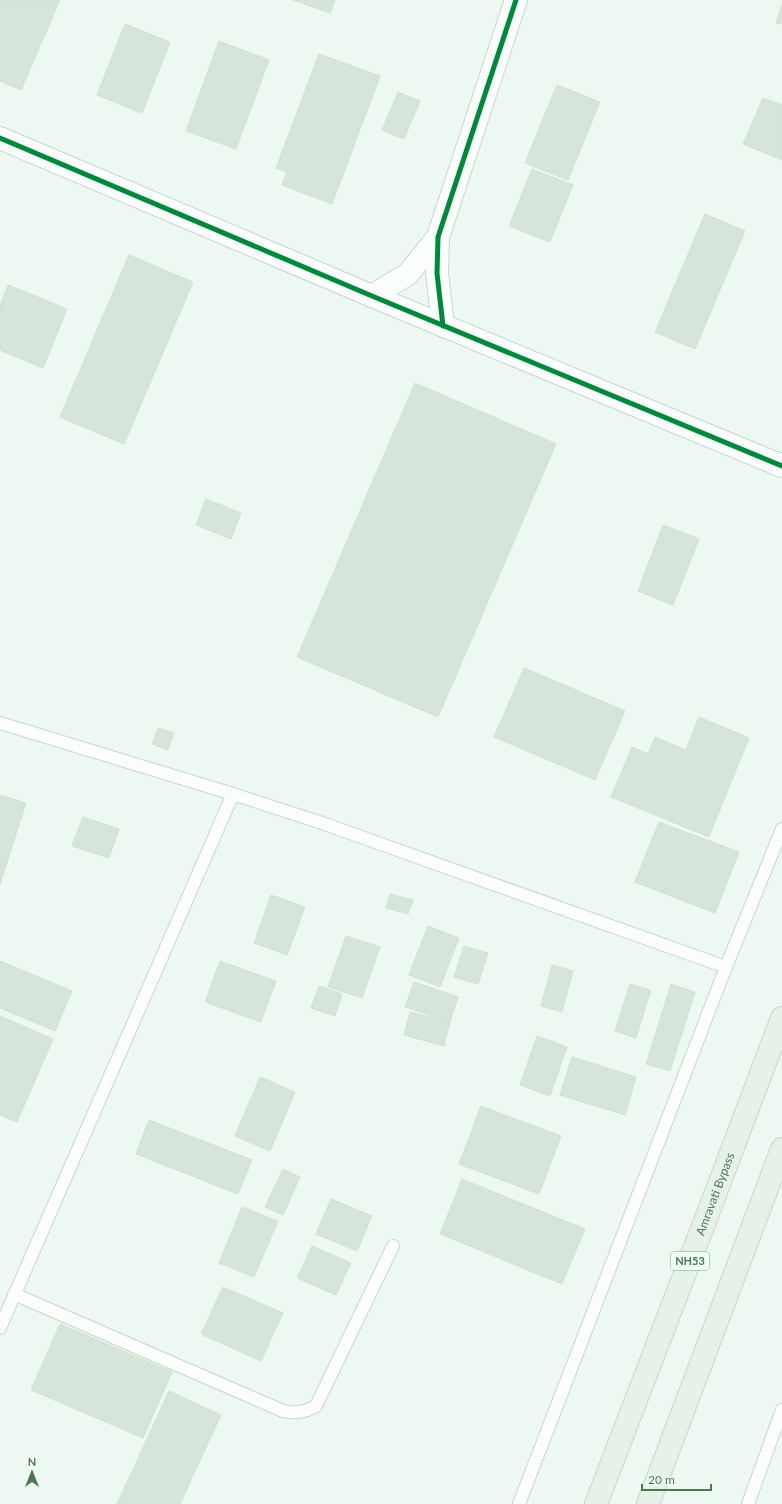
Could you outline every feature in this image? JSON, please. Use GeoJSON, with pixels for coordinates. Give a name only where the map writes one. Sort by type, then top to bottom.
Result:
{"type":"FeatureCollection","features":[{"type":"Feature","properties":{"kind":"highway","name":"Amravati Bypass"},"geometry":{"type":"LineString","coordinates":[[596,1504],[782,1018]]}},
{"type":"Feature","properties":{"kind":"highway"},"geometry":{"type":"LineString","coordinates":[[648,1504],[782,1149]]}},
{"type":"Feature","properties":{"kind":"street"},"geometry":{"type":"LineString","coordinates":[[443,326],[437,274],[438,237],[516,0]]}},
{"type":"Feature","properties":{"kind":"street"},"geometry":{"type":"LineString","coordinates":[[0,138],[443,326],[782,466]]}},
{"type":"Feature","properties":{"kind":"street"},"geometry":{"type":"LineString","coordinates":[[372,296],[408,274],[438,237]]}},
{"type":"Feature","properties":{"kind":"lane"},"geometry":{"type":"LineString","coordinates":[[0,722],[233,794],[330,826],[726,967]]}},
{"type":"Feature","properties":{"kind":"lane"},"geometry":{"type":"LineString","coordinates":[[0,1328],[233,794]]}},
{"type":"Feature","properties":{"kind":"lane"},"geometry":{"type":"LineString","coordinates":[[519,1504],[726,967],[782,829]]}},
{"type":"Feature","properties":{"kind":"lane"},"geometry":{"type":"LineString","coordinates":[[14,1294],[283,1411],[294,1413],[307,1411],[316,1406],[393,1246]]}},
{"type":"Feature","properties":{"kind":"lane"},"geometry":{"type":"LineString","coordinates":[[748,1504],[782,1410]]}},
{"type":"Feature","properties":{"kind":"building"},"geometry":{"type":"Polygon","coordinates":[[[0,0],[60,0],[21,90],[0,81],[0,0]]]}},
{"type":"Feature","properties":{"kind":"building"},"geometry":{"type":"Polygon","coordinates":[[[293,0],[335,0],[330,13],[293,0]]]}},
{"type":"Feature","properties":{"kind":"building"},"geometry":{"type":"Polygon","coordinates":[[[782,4],[782,24],[776,23],[782,4]]]}},
{"type":"Feature","properties":{"kind":"building"},"geometry":{"type":"Polygon","coordinates":[[[125,24],[170,42],[142,113],[97,95],[125,24]]]}},
{"type":"Feature","properties":{"kind":"building"},"geometry":{"type":"Polygon","coordinates":[[[219,41],[269,60],[236,149],[186,131],[219,41]]]}},
{"type":"Feature","properties":{"kind":"building"},"geometry":{"type":"Polygon","coordinates":[[[319,54],[380,76],[332,204],[282,185],[287,172],[276,168],[319,54]]]}},
{"type":"Feature","properties":{"kind":"building"},"geometry":{"type":"Polygon","coordinates":[[[557,85],[600,102],[568,180],[525,163],[557,85]]]}},
{"type":"Feature","properties":{"kind":"building"},"geometry":{"type":"Polygon","coordinates":[[[398,92],[420,101],[404,139],[382,130],[398,92]]]}},
{"type":"Feature","properties":{"kind":"building"},"geometry":{"type":"Polygon","coordinates":[[[763,98],[782,105],[782,160],[743,144],[763,98]]]}},
{"type":"Feature","properties":{"kind":"building"},"geometry":{"type":"Polygon","coordinates":[[[532,169],[573,185],[550,242],[509,226],[532,169]]]}},
{"type":"Feature","properties":{"kind":"building"},"geometry":{"type":"Polygon","coordinates":[[[705,214],[745,231],[695,349],[655,332],[705,214]]]}},
{"type":"Feature","properties":{"kind":"building"},"geometry":{"type":"Polygon","coordinates":[[[129,255],[193,282],[124,444],[60,417],[129,255]]]}},
{"type":"Feature","properties":{"kind":"building"},"geometry":{"type":"Polygon","coordinates":[[[8,285],[67,309],[43,368],[0,350],[0,306],[8,285]]]}},
{"type":"Feature","properties":{"kind":"building"},"geometry":{"type":"Polygon","coordinates":[[[415,383],[556,444],[438,717],[297,657],[415,383]]]}},
{"type":"Feature","properties":{"kind":"building"},"geometry":{"type":"Polygon","coordinates":[[[206,499],[241,513],[231,539],[196,525],[206,499]]]}},
{"type":"Feature","properties":{"kind":"building"},"geometry":{"type":"Polygon","coordinates":[[[663,525],[699,539],[673,605],[638,591],[663,525]]]}},
{"type":"Feature","properties":{"kind":"building"},"geometry":{"type":"Polygon","coordinates":[[[524,668],[625,711],[595,780],[494,737],[524,668]]]}},
{"type":"Feature","properties":{"kind":"building"},"geometry":{"type":"Polygon","coordinates":[[[699,717],[749,738],[709,837],[611,797],[632,747],[648,754],[655,737],[686,750],[699,717]]]}},
{"type":"Feature","properties":{"kind":"building"},"geometry":{"type":"Polygon","coordinates":[[[158,728],[174,733],[168,750],[152,744],[158,728]]]}},
{"type":"Feature","properties":{"kind":"building"},"geometry":{"type":"Polygon","coordinates":[[[0,795],[26,803],[0,884],[0,795]]]}},
{"type":"Feature","properties":{"kind":"building"},"geometry":{"type":"Polygon","coordinates":[[[83,817],[119,829],[109,858],[72,846],[83,817]]]}},
{"type":"Feature","properties":{"kind":"building"},"geometry":{"type":"Polygon","coordinates":[[[659,822],[739,852],[715,913],[635,882],[659,822]]]}},
{"type":"Feature","properties":{"kind":"building"},"geometry":{"type":"Polygon","coordinates":[[[390,894],[413,900],[408,914],[386,908],[390,894]]]}},
{"type":"Feature","properties":{"kind":"building"},"geometry":{"type":"Polygon","coordinates":[[[271,895],[305,907],[287,955],[254,943],[271,895]]]}},
{"type":"Feature","properties":{"kind":"building"},"geometry":{"type":"Polygon","coordinates":[[[428,926],[459,938],[440,987],[409,975],[428,926]]]}},
{"type":"Feature","properties":{"kind":"building"},"geometry":{"type":"Polygon","coordinates":[[[346,936],[380,947],[362,998],[328,987],[346,936]]]}},
{"type":"Feature","properties":{"kind":"building"},"geometry":{"type":"Polygon","coordinates":[[[464,946],[488,953],[478,984],[454,977],[464,946]]]}},
{"type":"Feature","properties":{"kind":"building"},"geometry":{"type":"Polygon","coordinates":[[[0,961],[72,991],[55,1031],[0,1008],[0,961]]]}},
{"type":"Feature","properties":{"kind":"building"},"geometry":{"type":"Polygon","coordinates":[[[220,961],[276,981],[261,1022],[205,1002],[220,961]]]}},
{"type":"Feature","properties":{"kind":"building"},"geometry":{"type":"Polygon","coordinates":[[[552,965],[573,971],[562,1012],[541,1006],[552,965]]]}},
{"type":"Feature","properties":{"kind":"building"},"geometry":{"type":"Polygon","coordinates":[[[414,982],[458,997],[450,1022],[405,1007],[414,982]]]}},
{"type":"Feature","properties":{"kind":"building"},"geometry":{"type":"Polygon","coordinates":[[[630,984],[651,990],[636,1038],[615,1031],[630,984]]]}},
{"type":"Feature","properties":{"kind":"building"},"geometry":{"type":"Polygon","coordinates":[[[671,984],[695,992],[670,1071],[646,1064],[671,984]]]}},
{"type":"Feature","properties":{"kind":"building"},"geometry":{"type":"Polygon","coordinates":[[[319,986],[342,994],[335,1016],[311,1008],[319,986]]]}},
{"type":"Feature","properties":{"kind":"building"},"geometry":{"type":"Polygon","coordinates":[[[410,1012],[450,1022],[444,1046],[404,1035],[410,1012]]]}},
{"type":"Feature","properties":{"kind":"building"},"geometry":{"type":"Polygon","coordinates":[[[0,1016],[53,1039],[17,1122],[0,1115],[0,1016]]]}},
{"type":"Feature","properties":{"kind":"building"},"geometry":{"type":"Polygon","coordinates":[[[537,1036],[567,1047],[550,1096],[520,1085],[537,1036]]]}},
{"type":"Feature","properties":{"kind":"building"},"geometry":{"type":"Polygon","coordinates":[[[572,1057],[636,1077],[625,1115],[560,1095],[572,1057]]]}},
{"type":"Feature","properties":{"kind":"building"},"geometry":{"type":"Polygon","coordinates":[[[260,1077],[295,1092],[270,1151],[235,1136],[260,1077]]]}},
{"type":"Feature","properties":{"kind":"building"},"geometry":{"type":"Polygon","coordinates":[[[481,1106],[561,1136],[539,1194],[459,1164],[481,1106]]]}},
{"type":"Feature","properties":{"kind":"building"},"geometry":{"type":"Polygon","coordinates":[[[149,1120],[252,1160],[238,1194],[136,1154],[149,1120]]]}},
{"type":"Feature","properties":{"kind":"building"},"geometry":{"type":"Polygon","coordinates":[[[283,1169],[300,1177],[283,1215],[265,1207],[283,1169]]]}},
{"type":"Feature","properties":{"kind":"building"},"geometry":{"type":"Polygon","coordinates":[[[462,1179],[585,1229],[562,1284],[440,1234],[462,1179]]]}},
{"type":"Feature","properties":{"kind":"building"},"geometry":{"type":"Polygon","coordinates":[[[331,1199],[372,1216],[357,1251],[316,1234],[331,1199]]]}},
{"type":"Feature","properties":{"kind":"building"},"geometry":{"type":"Polygon","coordinates":[[[242,1207],[278,1221],[254,1277],[219,1263],[242,1207]]]}},
{"type":"Feature","properties":{"kind":"building"},"geometry":{"type":"Polygon","coordinates":[[[312,1246],[351,1263],[336,1295],[297,1278],[312,1246]]]}},
{"type":"Feature","properties":{"kind":"building"},"geometry":{"type":"Polygon","coordinates":[[[223,1287],[283,1313],[261,1361],[201,1334],[223,1287]]]}},
{"type":"Feature","properties":{"kind":"building"},"geometry":{"type":"Polygon","coordinates":[[[60,1324],[172,1372],[143,1438],[31,1390],[60,1324]]]}},
{"type":"Feature","properties":{"kind":"building"},"geometry":{"type":"Polygon","coordinates":[[[169,1391],[221,1415],[180,1504],[117,1504],[169,1391]]]}},
{"type":"Feature","properties":{"kind":"cycle path"},"geometry":{"type":"LineString","coordinates":[[443,326],[437,273],[438,237],[516,0]]}},
{"type":"Feature","properties":{"kind":"cycle path"},"geometry":{"type":"LineString","coordinates":[[0,138],[372,296],[782,466]]}}]}
